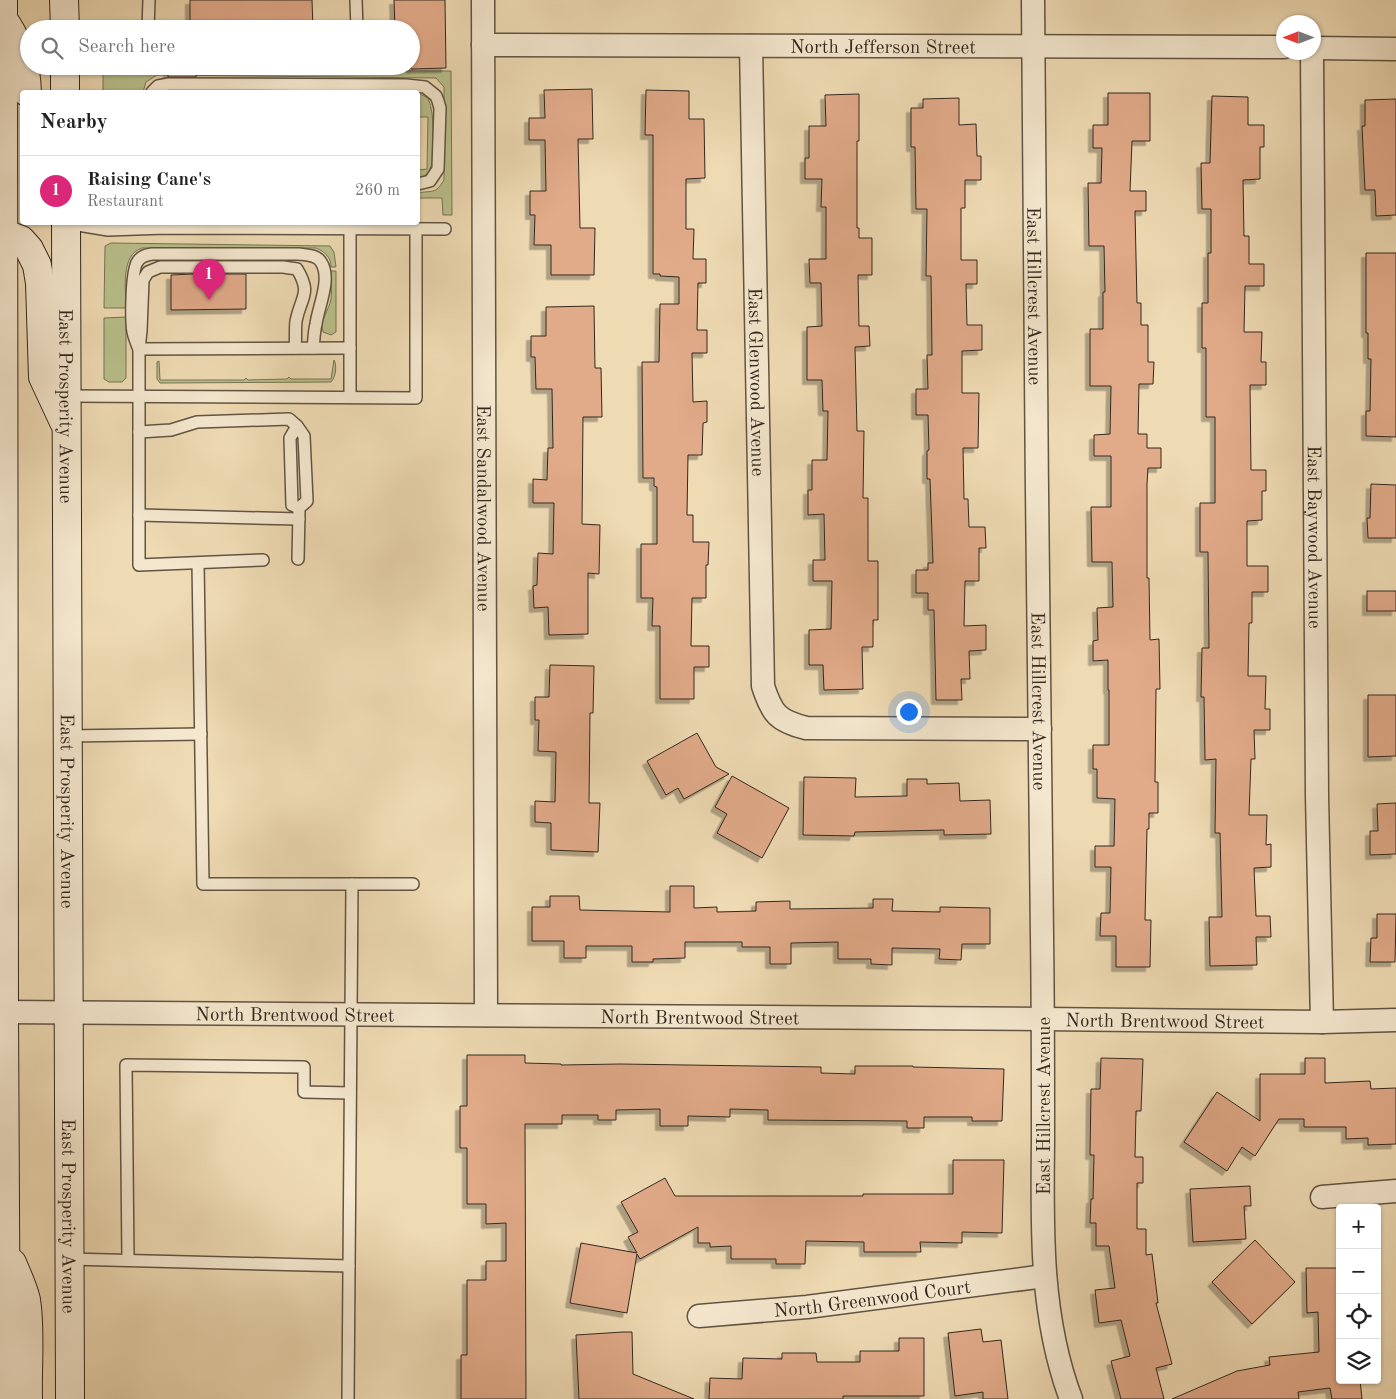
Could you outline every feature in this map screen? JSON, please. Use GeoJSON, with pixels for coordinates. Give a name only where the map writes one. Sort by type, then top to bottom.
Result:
{"type":"FeatureCollection","features":[{"type":"Feature","properties":{"kind":"main road"},"geometry":{"type":"LineString","coordinates":[[64,0],[65,20]]}},
{"type":"Feature","properties":{"kind":"main road"},"geometry":{"type":"LineString","coordinates":[[3,10],[20,50]]}},
{"type":"Feature","properties":{"kind":"main road"},"geometry":{"type":"LineString","coordinates":[[3,10],[2,1012],[6,1251],[6,1399]]}},
{"type":"Feature","properties":{"kind":"main road"},"geometry":{"type":"LineString","coordinates":[[25,75],[27,90]]}},
{"type":"Feature","properties":{"kind":"main road"},"geometry":{"type":"LineString","coordinates":[[65,75],[65,90]]}},
{"type":"Feature","properties":{"kind":"main road","name":"East Prosperity Avenue"},"geometry":{"type":"LineString","coordinates":[[66,225],[70,1399]]}},
{"type":"Feature","properties":{"kind":"main road"},"geometry":{"type":"LineString","coordinates":[[2,234],[21,240],[37,265],[40,283],[42,377],[68,430]]}},
{"type":"Feature","properties":{"kind":"main road"},"geometry":{"type":"LineString","coordinates":[[6,1251],[26,1299],[28,1399]]}},
{"type":"Feature","properties":{"kind":"street","name":"East Sandalwood Avenue"},"geometry":{"type":"LineString","coordinates":[[483,0],[486,1015]]}},
{"type":"Feature","properties":{"kind":"street","name":"East Hillcrest Avenue"},"geometry":{"type":"LineString","coordinates":[[1033,0],[1043,1018],[1042,1224],[1051,1329],[1063,1378],[1071,1399]]}},
{"type":"Feature","properties":{"kind":"street","name":"North Jefferson Street"},"geometry":{"type":"LineString","coordinates":[[483,45],[1276,47]]}},
{"type":"Feature","properties":{"kind":"street","name":"East Glenwood Avenue"},"geometry":{"type":"LineString","coordinates":[[751,46],[763,686],[768,701],[776,716],[791,724],[806,728],[1040,729]]}},
{"type":"Feature","properties":{"kind":"street"},"geometry":{"type":"LineString","coordinates":[[1321,48],[1396,49]]}},
{"type":"Feature","properties":{"kind":"street","name":"East Baywood Avenue"},"geometry":{"type":"LineString","coordinates":[[1312,60],[1316,796],[1322,1022]]}},
{"type":"Feature","properties":{"kind":"street","name":"North Brentwood Street"},"geometry":{"type":"LineString","coordinates":[[2,1012],[1043,1018],[1322,1022],[1396,1020]]}},
{"type":"Feature","properties":{"kind":"street"},"geometry":{"type":"LineString","coordinates":[[1322,1197],[1396,1191]]}},
{"type":"Feature","properties":{"kind":"street","name":"North Greenwood Court"},"geometry":{"type":"LineString","coordinates":[[698,1316],[808,1307],[1045,1276]]}},
{"type":"Feature","properties":{"kind":"lane"},"geometry":{"type":"LineString","coordinates":[[148,20],[149,0]]}},
{"type":"Feature","properties":{"kind":"lane"},"geometry":{"type":"LineString","coordinates":[[356,0],[357,20]]}},
{"type":"Feature","properties":{"kind":"lane"},"geometry":{"type":"LineString","coordinates":[[154,90],[158,86],[169,84],[406,85],[425,87],[436,96],[440,108],[438,169],[430,181],[420,184]]}},
{"type":"Feature","properties":{"kind":"lane"},"geometry":{"type":"LineString","coordinates":[[78,225],[108,230],[165,225],[282,226],[350,229],[395,226],[416,229],[445,229]]}},
{"type":"Feature","properties":{"kind":"lane"},"geometry":{"type":"LineString","coordinates":[[350,229],[350,397]]}},
{"type":"Feature","properties":{"kind":"lane"},"geometry":{"type":"LineString","coordinates":[[68,396],[416,398],[416,229]]}},
{"type":"Feature","properties":{"kind":"lane"},"geometry":{"type":"LineString","coordinates":[[139,348],[133,332],[134,267],[142,256],[152,254],[300,254],[317,258],[321,262],[324,271],[324,295],[316,322],[313,348]]}},
{"type":"Feature","properties":{"kind":"lane"},"geometry":{"type":"LineString","coordinates":[[263,560],[139,565],[139,348],[143,280],[148,272],[160,267],[283,267],[297,269],[304,281],[305,292],[296,321],[295,348]]}},
{"type":"Feature","properties":{"kind":"lane"},"geometry":{"type":"LineString","coordinates":[[139,348],[350,348]]}},
{"type":"Feature","properties":{"kind":"lane"},"geometry":{"type":"LineString","coordinates":[[139,432],[171,430],[198,422],[289,419],[297,426],[290,438],[292,504],[299,513],[298,559]]}},
{"type":"Feature","properties":{"kind":"lane"},"geometry":{"type":"LineString","coordinates":[[139,515],[299,513]]}},
{"type":"Feature","properties":{"kind":"lane"},"geometry":{"type":"LineString","coordinates":[[198,563],[203,884],[413,884]]}},
{"type":"Feature","properties":{"kind":"lane"},"geometry":{"type":"LineString","coordinates":[[68,736],[201,734]]}},
{"type":"Feature","properties":{"kind":"lane"},"geometry":{"type":"LineString","coordinates":[[348,1399],[352,884]]}},
{"type":"Feature","properties":{"kind":"lane"},"geometry":{"type":"LineString","coordinates":[[128,1260],[126,1065],[304,1067],[304,1092],[350,1093]]}},
{"type":"Feature","properties":{"kind":"lane"},"geometry":{"type":"LineString","coordinates":[[69,1259],[349,1266]]}},
{"type":"Feature","properties":{"kind":"green space"},"geometry":{"type":"Polygon","coordinates":[[[420,71],[451,71],[452,215],[443,215],[442,198],[420,198],[420,193],[436,190],[444,180],[444,87],[436,78],[157,75],[420,75],[420,71]]]}},
{"type":"Feature","properties":{"kind":"green space"},"geometry":{"type":"Polygon","coordinates":[[[103,75],[157,75],[146,82],[144,90],[103,90],[103,75]]]}},
{"type":"Feature","properties":{"kind":"green space"},"geometry":{"type":"Polygon","coordinates":[[[420,94],[428,98],[432,113],[433,130],[432,164],[427,174],[420,178],[420,170],[427,169],[428,117],[420,117],[420,94]]]}},
{"type":"Feature","properties":{"kind":"green space"},"geometry":{"type":"Polygon","coordinates":[[[111,243],[330,246],[334,252],[336,267],[331,267],[327,255],[316,248],[142,248],[135,252],[127,265],[125,283],[126,308],[104,308],[105,246],[111,243]]]}},
{"type":"Feature","properties":{"kind":"green space"},"geometry":{"type":"Polygon","coordinates":[[[331,271],[336,271],[336,332],[331,335],[323,332],[322,323],[331,299],[331,271]]]}},
{"type":"Feature","properties":{"kind":"green space"},"geometry":{"type":"Polygon","coordinates":[[[126,317],[126,378],[122,382],[109,382],[104,379],[104,318],[126,317]]]}},
{"type":"Feature","properties":{"kind":"green space"},"geometry":{"type":"Polygon","coordinates":[[[334,360],[336,371],[331,382],[160,383],[157,379],[157,362],[159,361],[160,380],[244,380],[246,378],[248,380],[287,379],[289,377],[291,379],[331,379],[334,360]]]}},
{"type":"Feature","properties":{"kind":"building"},"geometry":{"type":"Polygon","coordinates":[[[190,0],[312,0],[313,20],[190,20],[190,0]]]}},
{"type":"Feature","properties":{"kind":"building"},"geometry":{"type":"Polygon","coordinates":[[[394,0],[445,0],[446,68],[420,69],[420,20],[395,20],[394,0]]]}},
{"type":"Feature","properties":{"kind":"building"},"geometry":{"type":"Polygon","coordinates":[[[168,75],[196,75],[196,77],[168,77],[168,75]]]}},
{"type":"Feature","properties":{"kind":"building"},"geometry":{"type":"Polygon","coordinates":[[[592,89],[593,139],[578,139],[580,228],[595,228],[594,275],[551,275],[551,245],[534,245],[535,215],[530,215],[530,191],[546,191],[545,140],[529,140],[529,118],[545,118],[544,90],[592,89]]]}},
{"type":"Feature","properties":{"kind":"building"},"geometry":{"type":"Polygon","coordinates":[[[646,90],[689,91],[689,119],[704,119],[705,178],[686,179],[686,229],[694,229],[693,259],[706,259],[706,283],[698,283],[697,330],[707,330],[707,353],[692,353],[693,402],[707,401],[707,422],[703,423],[702,455],[688,455],[687,515],[693,515],[693,542],[709,542],[708,565],[706,565],[706,598],[692,598],[691,646],[709,646],[709,667],[694,667],[694,699],[660,699],[660,626],[652,626],[653,598],[641,598],[641,544],[657,544],[657,487],[654,486],[654,478],[643,478],[642,362],[659,362],[660,304],[679,304],[679,277],[653,274],[653,135],[645,135],[646,90]]]}},
{"type":"Feature","properties":{"kind":"building"},"geometry":{"type":"Polygon","coordinates":[[[1108,93],[1150,93],[1150,141],[1132,141],[1130,191],[1146,191],[1146,211],[1135,211],[1137,303],[1141,303],[1141,325],[1148,325],[1148,362],[1154,362],[1153,384],[1139,384],[1138,434],[1147,434],[1147,448],[1161,448],[1161,468],[1148,468],[1147,484],[1147,578],[1149,578],[1150,640],[1159,639],[1160,689],[1156,689],[1155,782],[1158,782],[1158,813],[1149,813],[1149,829],[1147,829],[1145,920],[1151,920],[1150,967],[1116,967],[1116,936],[1100,936],[1101,913],[1110,913],[1111,867],[1095,867],[1095,846],[1114,846],[1115,799],[1097,798],[1097,769],[1093,769],[1093,745],[1109,745],[1108,660],[1093,661],[1093,641],[1098,640],[1097,608],[1113,607],[1112,562],[1092,562],[1091,507],[1111,507],[1111,456],[1094,456],[1094,435],[1110,434],[1111,386],[1090,386],[1090,329],[1103,329],[1103,292],[1105,292],[1104,246],[1089,246],[1088,183],[1101,183],[1102,148],[1093,148],[1093,125],[1108,125],[1108,93]]]}},
{"type":"Feature","properties":{"kind":"building"},"geometry":{"type":"Polygon","coordinates":[[[859,94],[857,228],[859,228],[859,238],[872,238],[872,275],[858,275],[859,326],[869,326],[870,346],[855,347],[857,431],[864,431],[863,498],[868,498],[868,561],[878,561],[878,620],[873,620],[873,647],[862,647],[863,689],[824,690],[823,665],[809,665],[809,630],[831,629],[832,581],[813,581],[813,560],[825,560],[824,514],[808,515],[808,490],[812,490],[812,460],[827,460],[828,411],[823,411],[822,380],[807,380],[807,327],[822,326],[821,283],[810,283],[809,259],[826,259],[826,207],[821,207],[822,179],[805,179],[805,158],[809,158],[809,126],[826,126],[825,95],[859,94]]]}},
{"type":"Feature","properties":{"kind":"building"},"geometry":{"type":"Polygon","coordinates":[[[1212,96],[1248,97],[1248,125],[1264,125],[1264,147],[1260,147],[1260,179],[1243,180],[1244,236],[1249,236],[1249,264],[1264,264],[1264,286],[1245,286],[1244,332],[1262,332],[1261,362],[1266,362],[1266,385],[1250,385],[1251,470],[1266,470],[1266,491],[1262,491],[1262,520],[1247,521],[1247,566],[1268,566],[1268,592],[1252,592],[1252,623],[1249,623],[1248,676],[1266,676],[1265,709],[1270,709],[1270,730],[1254,730],[1255,759],[1251,759],[1249,815],[1267,815],[1266,845],[1271,844],[1271,867],[1254,868],[1256,916],[1270,916],[1271,937],[1256,937],[1257,965],[1210,966],[1209,917],[1222,917],[1220,833],[1215,833],[1216,759],[1205,760],[1204,697],[1201,697],[1202,648],[1209,648],[1208,552],[1200,552],[1200,503],[1215,503],[1215,417],[1206,417],[1206,348],[1202,348],[1202,303],[1208,303],[1208,253],[1211,253],[1211,209],[1202,209],[1201,163],[1210,163],[1212,96]]]}},
{"type":"Feature","properties":{"kind":"building"},"geometry":{"type":"Polygon","coordinates":[[[959,98],[959,125],[976,124],[977,156],[981,156],[981,180],[965,180],[965,208],[961,208],[961,260],[977,260],[977,284],[966,284],[967,325],[982,325],[982,350],[962,351],[962,393],[979,393],[978,448],[963,448],[964,499],[968,499],[969,527],[985,527],[986,548],[979,548],[979,581],[965,581],[964,626],[986,625],[986,650],[969,651],[970,679],[961,679],[962,700],[936,700],[934,610],[928,610],[928,593],[916,593],[916,570],[928,570],[928,563],[933,563],[930,479],[927,479],[927,451],[929,450],[928,415],[916,415],[916,389],[928,389],[927,355],[932,355],[931,276],[926,276],[927,209],[916,209],[915,147],[911,147],[911,108],[923,108],[923,99],[959,98]]]}},
{"type":"Feature","properties":{"kind":"building"},"geometry":{"type":"Polygon","coordinates":[[[1396,99],[1396,215],[1376,216],[1375,190],[1365,190],[1362,126],[1365,126],[1365,100],[1396,99]]]}},
{"type":"Feature","properties":{"kind":"building"},"geometry":{"type":"Polygon","coordinates":[[[1366,253],[1396,253],[1396,437],[1366,436],[1366,411],[1370,411],[1371,359],[1368,359],[1368,333],[1366,333],[1366,253]]]}},
{"type":"Feature","properties":{"kind":"building"},"geometry":{"type":"Polygon","coordinates":[[[246,274],[246,309],[171,310],[171,275],[246,274]]]}},
{"type":"Feature","properties":{"kind":"building"},"geometry":{"type":"Polygon","coordinates":[[[594,306],[595,368],[601,368],[602,417],[583,417],[582,524],[600,525],[599,574],[588,573],[588,634],[549,635],[548,607],[534,608],[533,586],[537,585],[538,553],[553,554],[554,503],[533,503],[533,479],[547,480],[548,448],[553,448],[552,389],[536,389],[535,357],[531,357],[531,336],[546,336],[546,307],[594,306]]]}},
{"type":"Feature","properties":{"kind":"building"},"geometry":{"type":"Polygon","coordinates":[[[1371,484],[1396,485],[1396,538],[1368,538],[1367,518],[1370,518],[1371,484]]]}},
{"type":"Feature","properties":{"kind":"building"},"geometry":{"type":"Polygon","coordinates":[[[1367,591],[1396,591],[1396,611],[1367,611],[1367,591]]]}},
{"type":"Feature","properties":{"kind":"building"},"geometry":{"type":"Polygon","coordinates":[[[550,665],[594,666],[593,713],[590,713],[589,803],[600,803],[598,852],[551,850],[551,823],[535,822],[535,801],[555,802],[556,752],[538,751],[539,720],[535,720],[535,697],[549,697],[550,665]]]}},
{"type":"Feature","properties":{"kind":"building"},"geometry":{"type":"Polygon","coordinates":[[[1368,695],[1396,695],[1396,756],[1368,757],[1368,695]]]}},
{"type":"Feature","properties":{"kind":"building"},"geometry":{"type":"Polygon","coordinates":[[[697,733],[716,767],[729,774],[684,799],[678,788],[666,795],[647,761],[697,733]]]}},
{"type":"Feature","properties":{"kind":"building"},"geometry":{"type":"Polygon","coordinates":[[[732,776],[789,808],[762,858],[717,833],[727,814],[715,807],[732,776]]]}},
{"type":"Feature","properties":{"kind":"building"},"geometry":{"type":"Polygon","coordinates":[[[804,777],[856,778],[855,797],[907,796],[907,779],[927,779],[927,784],[959,783],[960,801],[990,800],[991,834],[944,835],[944,830],[855,832],[854,836],[803,835],[804,777]]]}},
{"type":"Feature","properties":{"kind":"building"},"geometry":{"type":"Polygon","coordinates":[[[1396,803],[1396,854],[1370,855],[1370,831],[1378,831],[1377,804],[1396,803]]]}},
{"type":"Feature","properties":{"kind":"building"},"geometry":{"type":"Polygon","coordinates":[[[670,886],[694,886],[694,908],[717,907],[717,912],[756,911],[756,902],[790,901],[790,909],[873,908],[873,899],[893,899],[892,911],[940,912],[940,907],[990,908],[990,944],[962,944],[961,960],[939,959],[940,949],[892,948],[892,965],[871,964],[871,959],[838,959],[838,942],[791,943],[791,964],[770,964],[770,947],[742,947],[742,942],[685,942],[685,958],[653,959],[653,962],[632,962],[632,946],[586,946],[586,958],[564,958],[564,941],[532,941],[532,907],[550,907],[550,896],[579,896],[580,910],[670,912],[670,886]]]}},
{"type":"Feature","properties":{"kind":"building"},"geometry":{"type":"Polygon","coordinates":[[[1377,914],[1396,914],[1395,962],[1370,962],[1371,938],[1377,938],[1377,914]]]}},
{"type":"Feature","properties":{"kind":"building"},"geometry":{"type":"Polygon","coordinates":[[[467,1055],[525,1055],[525,1063],[561,1065],[821,1067],[821,1073],[855,1074],[855,1066],[1004,1069],[1002,1121],[972,1121],[972,1117],[924,1117],[924,1128],[907,1128],[907,1121],[768,1120],[768,1110],[730,1109],[730,1117],[688,1116],[688,1126],[660,1126],[660,1109],[616,1110],[616,1120],[598,1120],[598,1115],[562,1115],[562,1124],[525,1124],[526,1399],[461,1399],[461,1355],[467,1355],[467,1280],[486,1280],[486,1261],[506,1261],[506,1223],[486,1224],[486,1204],[467,1204],[467,1148],[460,1148],[460,1106],[467,1106],[467,1055]]]}},
{"type":"Feature","properties":{"kind":"building"},"geometry":{"type":"Polygon","coordinates":[[[1101,1058],[1143,1059],[1141,1111],[1136,1111],[1135,1157],[1143,1157],[1143,1183],[1137,1183],[1137,1229],[1146,1229],[1146,1255],[1152,1254],[1158,1303],[1156,1303],[1172,1364],[1156,1368],[1164,1399],[1121,1399],[1111,1361],[1130,1356],[1121,1320],[1099,1323],[1095,1290],[1115,1288],[1109,1246],[1096,1246],[1096,1223],[1090,1223],[1091,1199],[1093,1199],[1094,1155],[1090,1155],[1091,1089],[1100,1089],[1101,1058]]]}},
{"type":"Feature","properties":{"kind":"building"},"geometry":{"type":"Polygon","coordinates":[[[1305,1058],[1325,1058],[1325,1083],[1370,1081],[1371,1089],[1396,1088],[1396,1144],[1368,1145],[1368,1138],[1346,1139],[1346,1127],[1304,1127],[1304,1119],[1279,1119],[1255,1156],[1242,1147],[1227,1171],[1184,1142],[1217,1092],[1260,1121],[1260,1074],[1305,1074],[1305,1058]]]}},
{"type":"Feature","properties":{"kind":"building"},"geometry":{"type":"Polygon","coordinates":[[[953,1160],[1004,1160],[1002,1233],[962,1232],[962,1243],[920,1242],[921,1252],[864,1252],[864,1242],[806,1241],[805,1264],[776,1264],[776,1259],[731,1259],[731,1246],[710,1247],[710,1243],[698,1243],[698,1227],[640,1259],[637,1254],[627,1313],[570,1303],[581,1243],[637,1253],[628,1237],[638,1232],[621,1202],[665,1178],[675,1196],[953,1194],[953,1160]]]}},
{"type":"Feature","properties":{"kind":"building"},"geometry":{"type":"Polygon","coordinates":[[[1250,1186],[1251,1206],[1244,1206],[1246,1239],[1193,1242],[1190,1189],[1250,1186]]]}},
{"type":"Feature","properties":{"kind":"building"},"geometry":{"type":"Polygon","coordinates":[[[1255,1240],[1295,1282],[1252,1324],[1212,1282],[1255,1240]]]}},
{"type":"Feature","properties":{"kind":"building"},"geometry":{"type":"Polygon","coordinates":[[[1306,1268],[1336,1268],[1336,1384],[1360,1384],[1362,1399],[1332,1399],[1330,1388],[1298,1392],[1299,1399],[1172,1399],[1237,1371],[1270,1365],[1269,1357],[1319,1352],[1318,1312],[1307,1313],[1306,1268]]]}},
{"type":"Feature","properties":{"kind":"building"},"geometry":{"type":"Polygon","coordinates":[[[981,1329],[983,1342],[1001,1340],[1008,1399],[983,1399],[983,1392],[955,1396],[948,1333],[981,1329]]]}},
{"type":"Feature","properties":{"kind":"building"},"geometry":{"type":"Polygon","coordinates":[[[632,1332],[633,1374],[694,1399],[579,1399],[576,1335],[632,1332]]]}},
{"type":"Feature","properties":{"kind":"building"},"geometry":{"type":"Polygon","coordinates":[[[899,1338],[924,1338],[924,1396],[843,1396],[843,1399],[709,1399],[710,1378],[742,1379],[743,1358],[782,1359],[782,1353],[816,1353],[817,1362],[860,1362],[860,1351],[899,1351],[899,1338]]]}},
{"type":"Feature","properties":{"kind":"place","name":"Raising Cane's"},"geometry":{"type":"Point","coordinates":[209,300]}}]}
